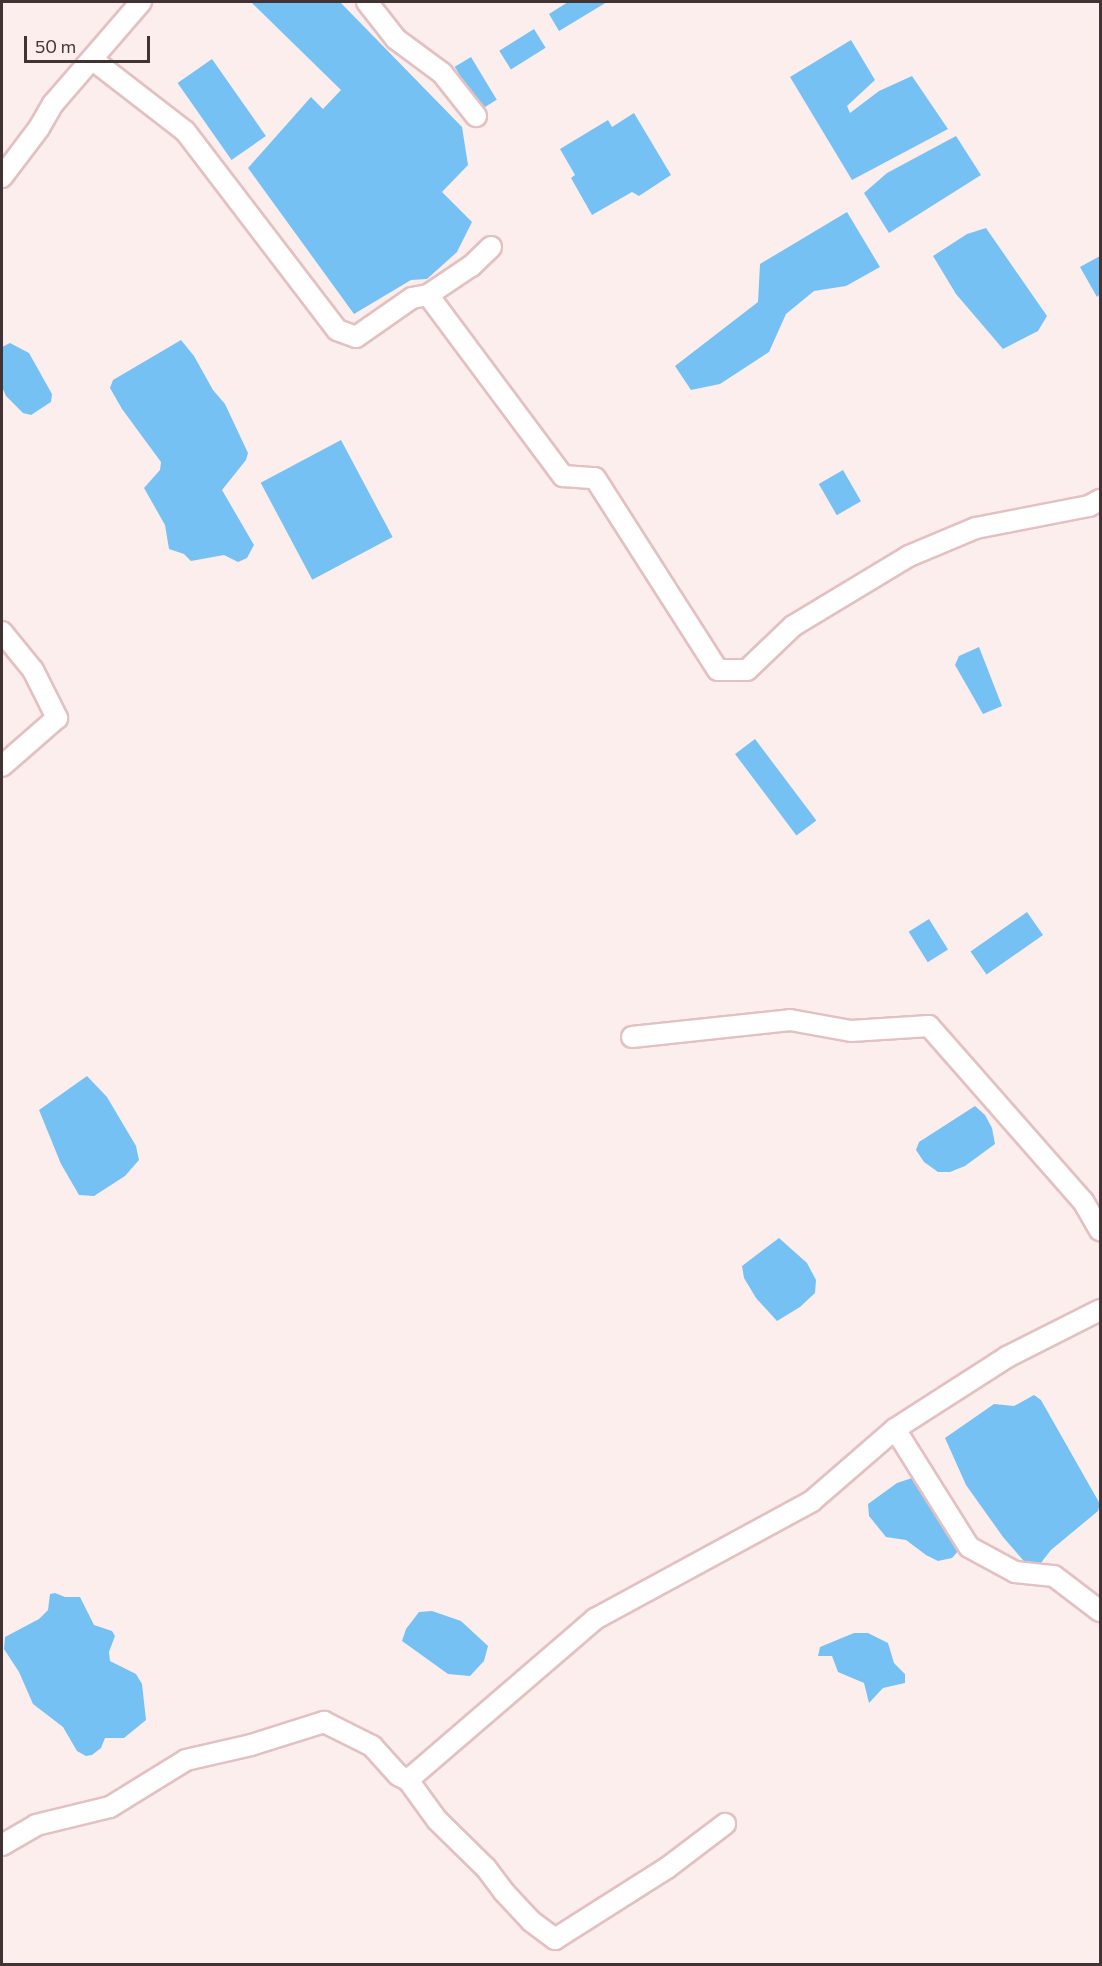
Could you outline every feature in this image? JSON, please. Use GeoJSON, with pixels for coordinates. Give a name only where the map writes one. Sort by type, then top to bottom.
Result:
{"type":"FeatureCollection","features":[{"type":"Feature","properties":{"kind":"street"},"geometry":{"type":"LineString","coordinates":[[2,177],[39,128],[53,104],[141,2]]}},
{"type":"Feature","properties":{"kind":"street"},"geometry":{"type":"LineString","coordinates":[[367,2],[396,39],[442,73],[476,116]]}},
{"type":"Feature","properties":{"kind":"street"},"geometry":{"type":"LineString","coordinates":[[93,60],[185,131],[337,330],[357,337],[412,298],[428,295],[471,266],[490,247]]}},
{"type":"Feature","properties":{"kind":"street"},"geometry":{"type":"LineString","coordinates":[[428,295],[563,476],[595,478],[718,670],[747,670],[793,626],[909,556],[976,528],[1089,506],[1101,500]]}},
{"type":"Feature","properties":{"kind":"street"},"geometry":{"type":"LineString","coordinates":[[2,632],[33,670],[57,718],[2,766]]}},
{"type":"Feature","properties":{"kind":"street"},"geometry":{"type":"LineString","coordinates":[[632,1037],[790,1020],[851,1031],[929,1026],[1083,1201],[1101,1230]]}},
{"type":"Feature","properties":{"kind":"street"},"geometry":{"type":"LineString","coordinates":[[408,1780],[595,1619],[812,1501],[895,1429],[1007,1357],[1101,1310]]}},
{"type":"Feature","properties":{"kind":"street"},"geometry":{"type":"LineString","coordinates":[[895,1429],[969,1547],[1015,1572],[1054,1576],[1101,1611]]}},
{"type":"Feature","properties":{"kind":"street"},"geometry":{"type":"LineString","coordinates":[[2,1845],[36,1825],[110,1808],[186,1760],[251,1745],[324,1722],[372,1746],[398,1776],[408,1780],[437,1820],[486,1868],[504,1892],[531,1921],[555,1939],[667,1868],[725,1824]]}},
{"type":"Feature","properties":{"kind":"water"},"geometry":{"type":"Polygon","coordinates":[[[251,2],[340,2],[462,127],[468,165],[442,192],[472,222],[457,252],[427,279],[411,280],[354,314],[248,168],[311,97],[323,109],[341,90],[251,2]]]}},
{"type":"Feature","properties":{"kind":"water"},"geometry":{"type":"Polygon","coordinates":[[[568,2],[607,2],[559,31],[549,14],[568,2]]]}},
{"type":"Feature","properties":{"kind":"water"},"geometry":{"type":"Polygon","coordinates":[[[534,29],[546,48],[511,69],[499,51],[534,29]]]}},
{"type":"Feature","properties":{"kind":"water"},"geometry":{"type":"Polygon","coordinates":[[[851,40],[875,80],[847,106],[850,113],[879,91],[912,76],[948,129],[852,180],[790,77],[851,40]]]}},
{"type":"Feature","properties":{"kind":"water"},"geometry":{"type":"Polygon","coordinates":[[[471,57],[497,100],[480,110],[455,67],[471,57]]]}},
{"type":"Feature","properties":{"kind":"water"},"geometry":{"type":"Polygon","coordinates":[[[212,59],[266,136],[232,160],[178,83],[212,59]]]}},
{"type":"Feature","properties":{"kind":"water"},"geometry":{"type":"Polygon","coordinates":[[[634,113],[671,175],[639,196],[632,192],[592,215],[571,178],[575,175],[560,149],[608,120],[612,127],[634,113]]]}},
{"type":"Feature","properties":{"kind":"water"},"geometry":{"type":"Polygon","coordinates":[[[956,136],[981,175],[889,233],[864,193],[887,173],[956,136]]]}},
{"type":"Feature","properties":{"kind":"water"},"geometry":{"type":"Polygon","coordinates":[[[847,212],[880,267],[846,286],[814,291],[786,314],[769,352],[720,384],[691,390],[675,366],[758,302],[760,264],[847,212]]]}},
{"type":"Feature","properties":{"kind":"water"},"geometry":{"type":"Polygon","coordinates":[[[986,228],[1047,316],[1038,331],[1003,349],[956,294],[933,256],[967,234],[986,228]]]}},
{"type":"Feature","properties":{"kind":"water"},"geometry":{"type":"Polygon","coordinates":[[[1100,256],[1100,294],[1097,297],[1080,267],[1100,256]]]}},
{"type":"Feature","properties":{"kind":"water"},"geometry":{"type":"Polygon","coordinates":[[[181,340],[194,356],[213,390],[225,404],[248,453],[246,460],[222,490],[254,545],[247,558],[238,562],[224,555],[191,561],[184,554],[169,549],[165,525],[144,488],[160,470],[161,462],[122,409],[110,388],[113,380],[181,340]]]}},
{"type":"Feature","properties":{"kind":"water"},"geometry":{"type":"Polygon","coordinates":[[[10,343],[29,353],[52,394],[51,402],[31,415],[23,413],[6,396],[2,387],[2,347],[10,343]]]}},
{"type":"Feature","properties":{"kind":"water"},"geometry":{"type":"Polygon","coordinates":[[[341,440],[393,537],[312,580],[261,483],[341,440]]]}},
{"type":"Feature","properties":{"kind":"water"},"geometry":{"type":"Polygon","coordinates":[[[843,470],[861,501],[837,515],[819,484],[843,470]]]}},
{"type":"Feature","properties":{"kind":"water"},"geometry":{"type":"Polygon","coordinates":[[[979,647],[1002,706],[983,714],[955,665],[959,656],[979,647]]]}},
{"type":"Feature","properties":{"kind":"water"},"geometry":{"type":"Polygon","coordinates":[[[755,739],[816,820],[796,836],[735,754],[755,739]]]}},
{"type":"Feature","properties":{"kind":"water"},"geometry":{"type":"Polygon","coordinates":[[[1027,912],[1043,935],[987,975],[970,952],[1027,912]]]}},
{"type":"Feature","properties":{"kind":"water"},"geometry":{"type":"Polygon","coordinates":[[[929,919],[948,950],[928,962],[909,932],[929,919]]]}},
{"type":"Feature","properties":{"kind":"water"},"geometry":{"type":"Polygon","coordinates":[[[87,1076],[107,1097],[136,1146],[139,1160],[125,1176],[94,1196],[79,1195],[61,1164],[39,1110],[87,1076]]]}},
{"type":"Feature","properties":{"kind":"water"},"geometry":{"type":"Polygon","coordinates":[[[975,1106],[985,1115],[992,1128],[995,1144],[965,1166],[950,1172],[938,1172],[924,1162],[916,1150],[919,1142],[975,1106]]]}},
{"type":"Feature","properties":{"kind":"water"},"geometry":{"type":"Polygon","coordinates":[[[779,1238],[807,1263],[816,1280],[815,1293],[800,1307],[777,1321],[756,1298],[744,1278],[742,1266],[779,1238]]]}},
{"type":"Feature","properties":{"kind":"water"},"geometry":{"type":"Polygon","coordinates":[[[1034,1395],[1041,1400],[1100,1504],[1098,1511],[1051,1550],[1040,1564],[1029,1567],[1003,1537],[966,1485],[945,1438],[994,1404],[1014,1406],[1034,1395]]]}},
{"type":"Feature","properties":{"kind":"water"},"geometry":{"type":"Polygon","coordinates":[[[912,1478],[918,1482],[960,1549],[952,1558],[938,1561],[906,1540],[886,1537],[869,1516],[868,1504],[897,1483],[912,1478]]]}},
{"type":"Feature","properties":{"kind":"water"},"geometry":{"type":"Polygon","coordinates":[[[55,1593],[65,1597],[80,1597],[94,1625],[112,1631],[115,1636],[109,1652],[110,1661],[136,1674],[142,1684],[146,1720],[124,1738],[105,1738],[101,1748],[92,1755],[86,1756],[77,1751],[63,1727],[33,1704],[19,1672],[4,1649],[5,1637],[39,1619],[48,1610],[50,1594],[55,1593]]]}},
{"type":"Feature","properties":{"kind":"water"},"geometry":{"type":"Polygon","coordinates":[[[432,1611],[461,1621],[488,1646],[484,1661],[470,1676],[448,1674],[402,1641],[406,1629],[419,1612],[432,1611]]]}},
{"type":"Feature","properties":{"kind":"water"},"geometry":{"type":"Polygon","coordinates":[[[854,1633],[868,1633],[888,1643],[894,1663],[905,1674],[905,1683],[883,1688],[869,1703],[864,1683],[838,1672],[832,1656],[818,1656],[820,1647],[854,1633]]]}}]}
